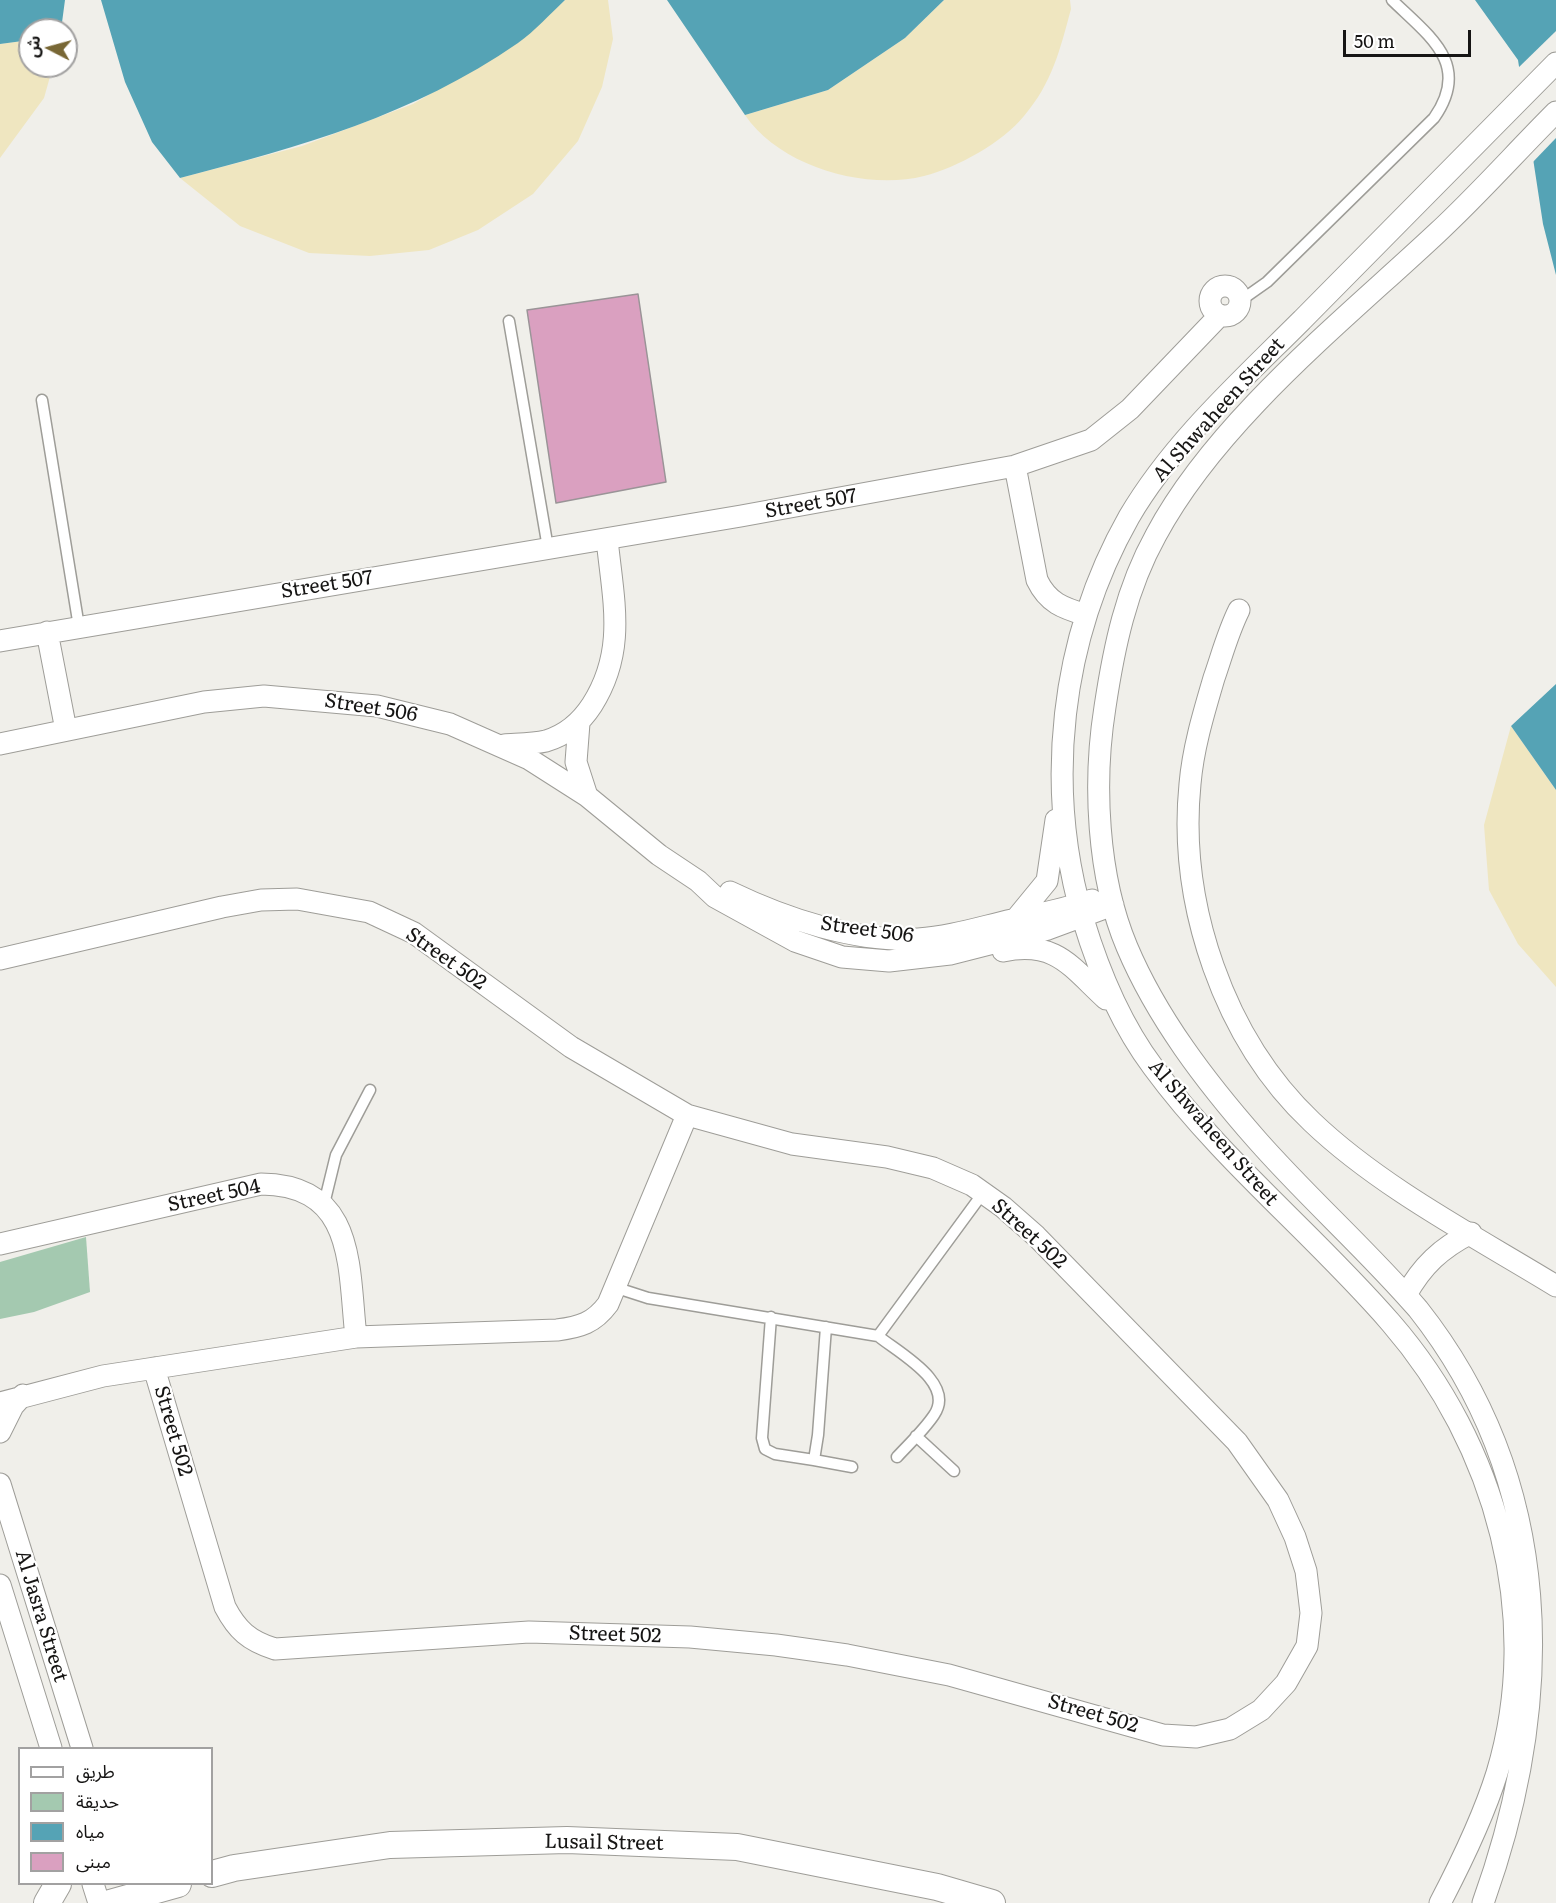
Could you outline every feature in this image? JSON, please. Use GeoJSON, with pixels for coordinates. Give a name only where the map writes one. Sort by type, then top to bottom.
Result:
{"type":"FeatureCollection","features":[{"type":"Feature","properties":{"kind":"street","name":"Al Shwaheen Street"},"geometry":{"type":"LineString","coordinates":[[1440,1903],[1489,1797],[1510,1717],[1514,1673],[1514,1626],[1508,1562],[1494,1502],[1449,1404],[1423,1362],[1389,1320],[1295,1225],[1172,1091],[1151,1065],[1117,1007],[1096,963],[1070,867],[1062,803],[1064,723],[1073,666],[1086,615],[1129,518],[1152,482],[1183,443],[1556,63]]}},
{"type":"Feature","properties":{"kind":"street","name":"Al Shwaheen Street"},"geometry":{"type":"LineString","coordinates":[[1483,1903],[1509,1850],[1526,1800],[1539,1745],[1549,1657],[1544,1589],[1536,1546],[1521,1489],[1505,1444],[1482,1399],[1439,1336],[1406,1295],[1258,1142],[1195,1064],[1170,1027],[1127,948],[1111,899],[1098,778],[1101,730],[1124,611],[1145,555],[1158,529],[1197,474],[1245,417],[1336,325],[1441,229],[1556,112]]}},
{"type":"Feature","properties":{"kind":"street","name":"Street 507"},"geometry":{"type":"LineString","coordinates":[[0,640],[607,538],[1015,466],[1090,440],[1130,410],[1220,315],[1213,310],[1210,302],[1212,292],[1220,287],[1229,286],[1237,292],[1240,301]]}},
{"type":"Feature","properties":{"kind":"street"},"geometry":{"type":"LineString","coordinates":[[1015,466],[1037,580],[1043,593],[1054,604],[1086,615]]}},
{"type":"Feature","properties":{"kind":"street"},"geometry":{"type":"LineString","coordinates":[[503,745],[545,741],[579,723],[601,691],[615,653],[614,601],[607,538]]}},
{"type":"Feature","properties":{"kind":"street"},"geometry":{"type":"LineString","coordinates":[[1239,610],[1230,628],[1207,700],[1190,784],[1189,827],[1192,879],[1203,929],[1234,1015],[1258,1056],[1311,1121],[1366,1166],[1556,1286]]}},
{"type":"Feature","properties":{"kind":"street"},"geometry":{"type":"LineString","coordinates":[[47,632],[66,730]]}},
{"type":"Feature","properties":{"kind":"street","name":"Street 506"},"geometry":{"type":"LineString","coordinates":[[0,744],[204,702],[264,696],[377,706],[450,724],[503,745],[547,769],[587,796],[659,855],[698,881],[715,897],[795,941],[842,957],[909,960],[966,950],[1111,899]]}},
{"type":"Feature","properties":{"kind":"street"},"geometry":{"type":"LineString","coordinates":[[579,723],[576,762],[587,796]]}},
{"type":"Feature","properties":{"kind":"street"},"geometry":{"type":"LineString","coordinates":[[1015,920],[1047,881],[1055,826],[1062,803]]}},
{"type":"Feature","properties":{"kind":"street","name":"Street 506"},"geometry":{"type":"LineString","coordinates":[[698,881],[813,923],[894,938],[943,936],[1015,920],[1081,911]]}},
{"type":"Feature","properties":{"kind":"street","name":"Street 502"},"geometry":{"type":"LineString","coordinates":[[0,959],[242,904],[297,899],[369,912],[414,933],[571,1047],[687,1115],[792,1144],[887,1157],[933,1168],[983,1192],[1036,1236],[1237,1442],[1278,1500],[1295,1537],[1306,1571],[1311,1613],[1307,1646],[1287,1683],[1261,1710],[1230,1729],[1196,1737],[1163,1735],[949,1675],[848,1655],[690,1637],[529,1632],[275,1649],[245,1636],[234,1625],[225,1607],[154,1368]]}},
{"type":"Feature","properties":{"kind":"street","name":"Street 506"},"geometry":{"type":"LineString","coordinates":[[966,950],[986,953],[1026,949],[1053,953],[1072,964],[1117,1007]]}},
{"type":"Feature","properties":{"kind":"street","name":"Street 502"},"geometry":{"type":"LineString","coordinates":[[0,1403],[23,1395],[103,1376],[356,1337],[573,1328],[587,1324],[598,1317],[614,1287],[687,1115]]}},
{"type":"Feature","properties":{"kind":"street","name":"Street 504"},"geometry":{"type":"LineString","coordinates":[[0,1244],[261,1184],[279,1184],[318,1198],[338,1224],[346,1248],[356,1337]]}},
{"type":"Feature","properties":{"kind":"street"},"geometry":{"type":"LineString","coordinates":[[1406,1295],[1427,1263],[1442,1250],[1470,1233]]}},
{"type":"Feature","properties":{"kind":"street"},"geometry":{"type":"LineString","coordinates":[[0,1432],[13,1406],[23,1395]]}},
{"type":"Feature","properties":{"kind":"street","name":"Al Jasra Street"},"geometry":{"type":"LineString","coordinates":[[0,1484],[81,1747]]}},
{"type":"Feature","properties":{"kind":"street","name":"Al Jasra Street"},"geometry":{"type":"LineString","coordinates":[[0,1585],[50,1747]]}},
{"type":"Feature","properties":{"kind":"street","name":"Lusail Street"},"geometry":{"type":"LineString","coordinates":[[213,1874],[390,1845],[567,1840],[737,1847],[937,1887],[992,1903]]}},
{"type":"Feature","properties":{"kind":"street"},"geometry":{"type":"LineString","coordinates":[[213,1860],[237,1856],[294,1859]]}},
{"type":"Feature","properties":{"kind":"street"},"geometry":{"type":"LineString","coordinates":[[47,1903],[57,1885]]}},
{"type":"Feature","properties":{"kind":"street"},"geometry":{"type":"LineString","coordinates":[[93,1885],[99,1903]]}},
{"type":"Feature","properties":{"kind":"street"},"geometry":{"type":"LineString","coordinates":[[124,1898],[174,1885]]}},
{"type":"Feature","properties":{"kind":"lane"},"geometry":{"type":"LineString","coordinates":[[1240,301],[1268,282],[1442,108],[1448,92],[1449,75],[1440,47],[1392,0]]}},
{"type":"Feature","properties":{"kind":"lane"},"geometry":{"type":"LineString","coordinates":[[509,321],[548,548]]}},
{"type":"Feature","properties":{"kind":"lane"},"geometry":{"type":"LineString","coordinates":[[42,400],[79,627]]}},
{"type":"Feature","properties":{"kind":"lane"},"geometry":{"type":"LineString","coordinates":[[324,1204],[336,1155],[370,1090]]}},
{"type":"Feature","properties":{"kind":"lane"},"geometry":{"type":"LineString","coordinates":[[878,1336],[983,1192]]}},
{"type":"Feature","properties":{"kind":"lane"},"geometry":{"type":"LineString","coordinates":[[614,1287],[648,1298],[878,1336],[933,1379],[940,1395],[935,1414],[897,1457]]}},
{"type":"Feature","properties":{"kind":"lane"},"geometry":{"type":"LineString","coordinates":[[771,1317],[762,1438],[765,1449],[775,1454],[852,1467]]}},
{"type":"Feature","properties":{"kind":"lane"},"geometry":{"type":"LineString","coordinates":[[814,1460],[826,1327]]}},
{"type":"Feature","properties":{"kind":"lane"},"geometry":{"type":"LineString","coordinates":[[916,1436],[954,1471]]}},
{"type":"Feature","properties":{"kind":"green space"},"geometry":{"type":"Polygon","coordinates":[[[86,1237],[90,1292],[34,1312],[0,1319],[0,1262],[86,1237]]]}},
{"type":"Feature","properties":{"kind":"sand"},"geometry":{"type":"Polygon","coordinates":[[[565,0],[608,0],[613,39],[602,87],[578,141],[533,194],[478,230],[429,250],[370,256],[309,253],[240,226],[180,178],[302,146],[413,104],[519,42],[565,0]]]}},
{"type":"Feature","properties":{"kind":"sand"},"geometry":{"type":"Polygon","coordinates":[[[944,0],[1070,0],[1071,9],[1059,52],[1042,91],[1015,126],[978,153],[951,167],[924,176],[901,180],[850,177],[801,161],[760,133],[745,115],[828,90],[905,38],[944,0]]]}},
{"type":"Feature","properties":{"kind":"sand"},"geometry":{"type":"Polygon","coordinates":[[[18,42],[18,78],[50,78],[44,98],[0,158],[0,44],[18,42]]]}},
{"type":"Feature","properties":{"kind":"sand"},"geometry":{"type":"Polygon","coordinates":[[[1511,726],[1556,790],[1556,987],[1518,944],[1489,890],[1484,825],[1511,726]]]}},
{"type":"Feature","properties":{"kind":"water"},"geometry":{"type":"Polygon","coordinates":[[[0,0],[65,0],[63,18],[18,18],[18,42],[0,44],[0,0]]]}},
{"type":"Feature","properties":{"kind":"water"},"geometry":{"type":"Polygon","coordinates":[[[101,0],[565,0],[518,43],[438,90],[397,109],[355,126],[269,154],[180,178],[152,142],[125,82],[101,0]]]}},
{"type":"Feature","properties":{"kind":"water"},"geometry":{"type":"Polygon","coordinates":[[[667,0],[944,0],[905,38],[828,90],[745,115],[667,0]]]}},
{"type":"Feature","properties":{"kind":"water"},"geometry":{"type":"Polygon","coordinates":[[[1475,0],[1556,0],[1556,275],[1543,224],[1518,60],[1475,0]]]}},
{"type":"Feature","properties":{"kind":"water"},"geometry":{"type":"Polygon","coordinates":[[[1556,684],[1556,790],[1511,726],[1556,684]]]}},
{"type":"Feature","properties":{"kind":"pier"},"geometry":{"type":"Polygon","coordinates":[[[1556,31],[1556,138],[1531,164],[1516,70],[1556,31]]]}},
{"type":"Feature","properties":{"kind":"building"},"geometry":{"type":"Polygon","coordinates":[[[638,294],[666,482],[556,503],[527,310],[638,294]]]}}]}
